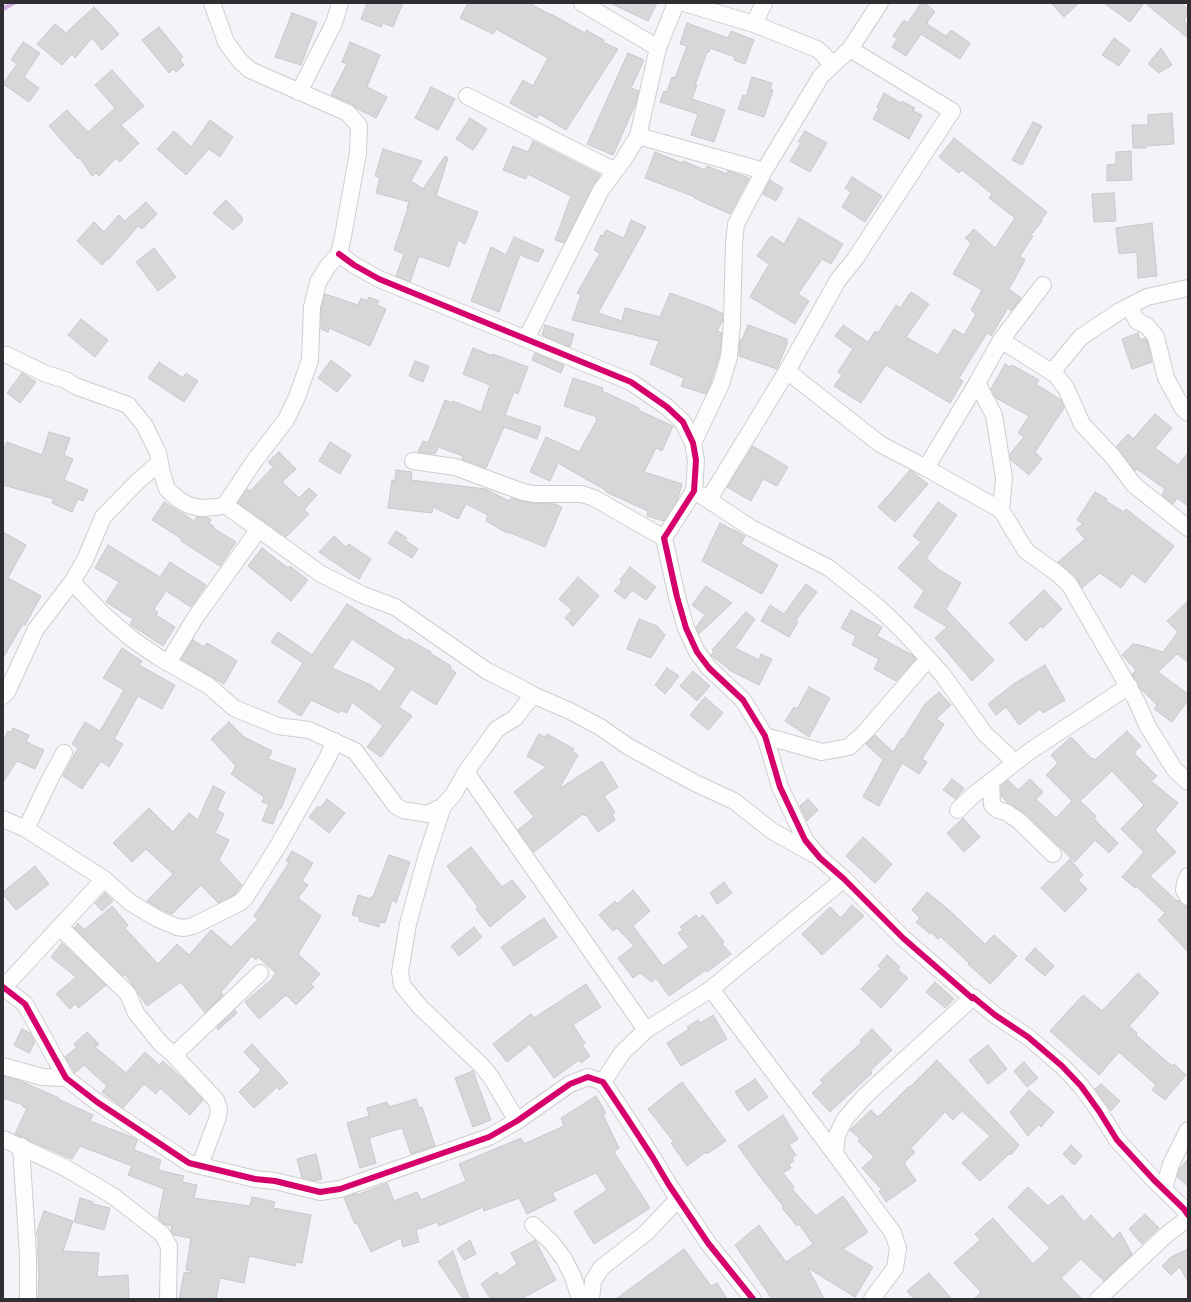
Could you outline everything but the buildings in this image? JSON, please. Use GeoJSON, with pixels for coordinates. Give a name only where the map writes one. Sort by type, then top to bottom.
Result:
{"type":"FeatureCollection","features":[{"type":"Feature","properties":{"kind":"street"},"geometry":{"type":"LineString","coordinates":[[3,355],[7,355],[46,374],[66,380],[75,386],[128,405],[145,426],[158,453],[167,489],[178,499],[188,505],[200,508],[226,505],[255,460],[286,420],[298,397],[310,360],[312,307],[318,282],[328,266],[339,254],[358,153],[358,126],[348,113],[250,70],[239,60],[226,42],[212,3]]}},
{"type":"Feature","properties":{"kind":"street"},"geometry":{"type":"LineString","coordinates":[[299,92],[334,23],[340,3]]}},
{"type":"Feature","properties":{"kind":"street"},"geometry":{"type":"LineString","coordinates":[[582,3],[658,48]]}},
{"type":"Feature","properties":{"kind":"street"},"geometry":{"type":"LineString","coordinates":[[526,339],[601,190],[638,136],[658,48],[676,3]]}},
{"type":"Feature","properties":{"kind":"street"},"geometry":{"type":"LineString","coordinates":[[684,3],[754,24],[818,49],[832,66]]}},
{"type":"Feature","properties":{"kind":"street"},"geometry":{"type":"LineString","coordinates":[[754,24],[764,3]]}},
{"type":"Feature","properties":{"kind":"street"},"geometry":{"type":"LineString","coordinates":[[693,443],[721,384],[729,357],[736,224],[764,171],[821,76],[850,49],[880,3]]}},
{"type":"Feature","properties":{"kind":"street"},"geometry":{"type":"LineString","coordinates":[[709,499],[787,371],[838,280],[855,259],[952,111],[850,49]]}},
{"type":"Feature","properties":{"kind":"street"},"geometry":{"type":"LineString","coordinates":[[467,96],[615,171]]}},
{"type":"Feature","properties":{"kind":"street"},"geometry":{"type":"LineString","coordinates":[[638,136],[764,171]]}},
{"type":"Feature","properties":{"kind":"street"},"geometry":{"type":"LineString","coordinates":[[339,254],[354,265],[379,279],[631,382],[667,407],[683,422],[693,443],[696,460],[694,491],[664,538],[677,598],[686,628],[697,652],[709,668],[743,700],[765,736],[780,786],[805,840],[820,858],[903,938],[972,998],[973,997],[995,1015],[1028,1038],[1062,1066],[1090,1099],[1117,1140],[1184,1209],[1188,1217],[1165,1236],[1098,1299]]}},
{"type":"Feature","properties":{"kind":"street"},"geometry":{"type":"LineString","coordinates":[[926,468],[1001,340],[1042,285]]}},
{"type":"Feature","properties":{"kind":"street"},"geometry":{"type":"LineString","coordinates":[[1052,372],[1081,336],[1129,306],[1147,297],[1188,288]]}},
{"type":"Feature","properties":{"kind":"street"},"geometry":{"type":"LineString","coordinates":[[1129,306],[1137,321],[1147,326],[1156,337],[1166,378],[1182,407],[1188,413]]}},
{"type":"Feature","properties":{"kind":"street"},"geometry":{"type":"LineString","coordinates":[[1001,340],[1056,375],[1066,388],[1082,424],[1113,457],[1134,486],[1188,528]]}},
{"type":"Feature","properties":{"kind":"street"},"geometry":{"type":"LineString","coordinates":[[787,371],[880,444],[1001,510],[1026,551],[1057,573],[1069,584],[1129,686],[1151,733],[1174,770],[1188,782]]}},
{"type":"Feature","properties":{"kind":"street"},"geometry":{"type":"LineString","coordinates":[[977,383],[994,415],[1004,478],[1001,510]]}},
{"type":"Feature","properties":{"kind":"street"},"geometry":{"type":"LineString","coordinates":[[413,461],[455,467],[523,492],[582,494],[594,498],[664,538]]}},
{"type":"Feature","properties":{"kind":"street"},"geometry":{"type":"LineString","coordinates":[[3,696],[7,692],[36,629],[72,582],[85,560],[103,517],[138,481],[160,462]]}},
{"type":"Feature","properties":{"kind":"street"},"geometry":{"type":"LineString","coordinates":[[694,491],[709,499],[751,528],[829,568],[878,607],[903,631],[942,674],[985,734],[1015,762]]}},
{"type":"Feature","properties":{"kind":"street"},"geometry":{"type":"LineString","coordinates":[[226,505],[321,574],[363,595],[395,607],[487,671],[533,695],[570,711],[600,727],[629,748],[694,783],[734,801],[772,830],[820,858]]}},
{"type":"Feature","properties":{"kind":"street"},"geometry":{"type":"LineString","coordinates":[[168,663],[195,618],[259,529]]}},
{"type":"Feature","properties":{"kind":"street"},"geometry":{"type":"LineString","coordinates":[[72,582],[104,615],[128,636],[168,663],[209,686],[234,708],[278,726],[309,730],[355,751],[396,806],[402,810],[428,814],[443,806],[453,795],[466,772],[496,729],[515,718],[533,695]]}},
{"type":"Feature","properties":{"kind":"street"},"geometry":{"type":"LineString","coordinates":[[765,736],[822,752],[849,747],[866,731],[928,659]]}},
{"type":"Feature","properties":{"kind":"street"},"geometry":{"type":"LineString","coordinates":[[958,810],[988,789],[1015,762],[1030,750],[1129,686]]}},
{"type":"Feature","properties":{"kind":"street"},"geometry":{"type":"LineString","coordinates":[[3,819],[26,829],[104,879],[131,903],[158,919],[177,927],[184,928],[193,926],[239,903],[245,898],[278,846],[327,759],[335,741]]}},
{"type":"Feature","properties":{"kind":"street"},"geometry":{"type":"LineString","coordinates":[[26,829],[64,754]]}},
{"type":"Feature","properties":{"kind":"street"},"geometry":{"type":"LineString","coordinates":[[466,772],[646,1030]]}},
{"type":"Feature","properties":{"kind":"street"},"geometry":{"type":"LineString","coordinates":[[988,789],[992,805],[998,810],[1006,812],[1019,821],[1053,854]]}},
{"type":"Feature","properties":{"kind":"street"},"geometry":{"type":"LineString","coordinates":[[443,806],[426,858],[408,924],[400,972],[402,984],[420,1007],[481,1065],[491,1077],[517,1121]]}},
{"type":"Feature","properties":{"kind":"street"},"geometry":{"type":"LineString","coordinates":[[1188,876],[1184,890],[1188,897]]}},
{"type":"Feature","properties":{"kind":"street"},"geometry":{"type":"LineString","coordinates":[[104,879],[3,987],[24,1004],[66,1078],[97,1102],[189,1163],[255,1179],[275,1181],[323,1193],[340,1189],[489,1137],[517,1121],[570,1084],[588,1077],[603,1082],[708,1243],[753,1299]]}},
{"type":"Feature","properties":{"kind":"street"},"geometry":{"type":"LineString","coordinates":[[603,1082],[622,1053],[646,1030],[711,990],[844,880]]}},
{"type":"Feature","properties":{"kind":"street"},"geometry":{"type":"LineString","coordinates":[[60,927],[128,994],[136,1013],[161,1044],[174,1055],[216,1100],[219,1109],[218,1117],[200,1165]]}},
{"type":"Feature","properties":{"kind":"street"},"geometry":{"type":"LineString","coordinates":[[174,1055],[260,973]]}},
{"type":"Feature","properties":{"kind":"street"},"geometry":{"type":"LineString","coordinates":[[711,990],[893,1233],[898,1248],[895,1268],[872,1299]]}},
{"type":"Feature","properties":{"kind":"street"},"geometry":{"type":"LineString","coordinates":[[835,1154],[837,1135],[845,1118],[864,1097],[973,997]]}},
{"type":"Feature","properties":{"kind":"street"},"geometry":{"type":"LineString","coordinates":[[3,1066],[42,1077],[66,1078]]}},
{"type":"Feature","properties":{"kind":"street"},"geometry":{"type":"LineString","coordinates":[[1164,1189],[1171,1164],[1188,1130]]}},
{"type":"Feature","properties":{"kind":"street"},"geometry":{"type":"LineString","coordinates":[[3,1139],[62,1166],[113,1196],[162,1234],[169,1246],[168,1299]]}},
{"type":"Feature","properties":{"kind":"street"},"geometry":{"type":"LineString","coordinates":[[21,1146],[28,1255],[28,1299]]}},
{"type":"Feature","properties":{"kind":"street"},"geometry":{"type":"LineString","coordinates":[[591,1299],[593,1281],[601,1268],[646,1233],[678,1199]]}},
{"type":"Feature","properties":{"kind":"street"},"geometry":{"type":"LineString","coordinates":[[533,1224],[552,1243],[564,1259],[573,1277],[580,1299]]}},
{"type":"Feature","properties":{"kind":"waterway"},"geometry":{"type":"LineString","coordinates":[[3,9],[13,3]]}},
{"type":"Feature","properties":{"kind":"cycle path"},"geometry":{"type":"LineString","coordinates":[[339,254],[354,265],[379,279],[631,382],[667,407],[683,422],[693,443],[696,460],[694,491],[664,538],[677,597],[686,628],[697,652],[709,668],[743,700],[765,736],[780,787],[805,840],[820,858],[844,879],[903,938],[972,998],[973,997],[995,1015],[1028,1037],[1062,1066],[1081,1086],[1117,1140],[1154,1180],[1184,1209],[1188,1215]]}},
{"type":"Feature","properties":{"kind":"cycle path"},"geometry":{"type":"LineString","coordinates":[[3,987],[25,1004],[66,1078],[97,1102],[189,1163],[255,1179],[275,1181],[320,1192],[340,1189],[489,1137],[517,1121],[570,1084],[588,1077],[603,1082],[708,1243],[753,1299]]}}]}
